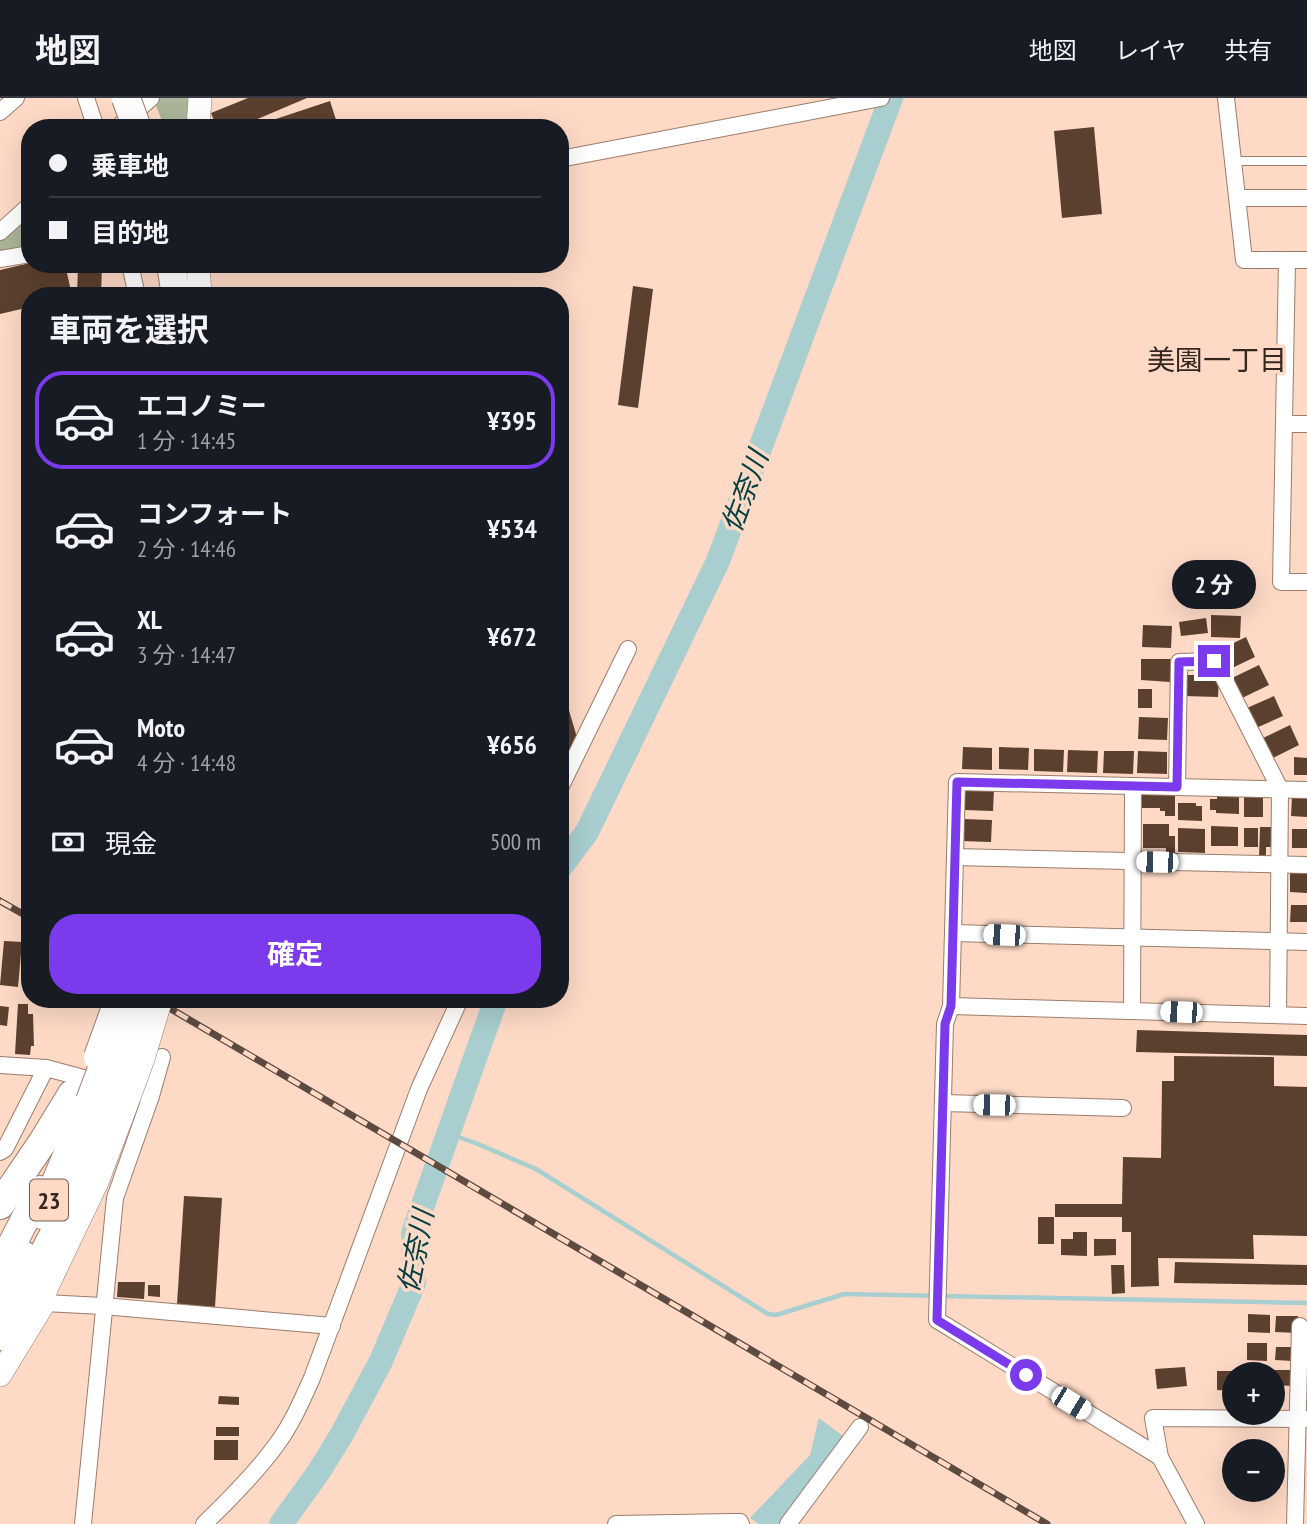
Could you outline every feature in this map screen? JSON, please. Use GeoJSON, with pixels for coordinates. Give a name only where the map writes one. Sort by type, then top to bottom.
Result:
{"type":"FeatureCollection","features":[{"type":"Feature","properties":{"kind":"highway"},"geometry":{"type":"LineString","coordinates":[[116,98],[123,119]]}},
{"type":"Feature","properties":{"kind":"highway","name":"23"},"geometry":{"type":"LineString","coordinates":[[29,1297],[22,1256],[95,1104],[123,1008]]}},
{"type":"Feature","properties":{"kind":"highway"},"geometry":{"type":"LineString","coordinates":[[0,1205],[42,1143],[95,1104]]}},
{"type":"Feature","properties":{"kind":"highway"},"geometry":{"type":"LineString","coordinates":[[0,1336],[54,1234],[95,1104]]}},
{"type":"Feature","properties":{"kind":"highway","name":"23"},"geometry":{"type":"LineString","coordinates":[[0,1268],[95,1104]]}},
{"type":"Feature","properties":{"kind":"main road"},"geometry":{"type":"LineString","coordinates":[[199,119],[200,98]]}},
{"type":"Feature","properties":{"kind":"main road"},"geometry":{"type":"LineString","coordinates":[[0,1376],[29,1297],[97,1182],[95,1104],[144,1059],[158,1008]]}},
{"type":"Feature","properties":{"kind":"street"},"geometry":{"type":"LineString","coordinates":[[0,112],[16,98]]}},
{"type":"Feature","properties":{"kind":"street"},"geometry":{"type":"LineString","coordinates":[[86,98],[93,119]]}},
{"type":"Feature","properties":{"kind":"street"},"geometry":{"type":"LineString","coordinates":[[569,157],[881,98]]}},
{"type":"Feature","properties":{"kind":"street"},"geometry":{"type":"LineString","coordinates":[[1226,98],[1244,260],[1307,260]]}},
{"type":"Feature","properties":{"kind":"street"},"geometry":{"type":"LineString","coordinates":[[126,119],[140,105]]}},
{"type":"Feature","properties":{"kind":"street"},"geometry":{"type":"LineString","coordinates":[[1238,198],[1307,198]]}},
{"type":"Feature","properties":{"kind":"street"},"geometry":{"type":"LineString","coordinates":[[0,232],[21,213]]}},
{"type":"Feature","properties":{"kind":"street"},"geometry":{"type":"LineString","coordinates":[[0,259],[21,256]]}},
{"type":"Feature","properties":{"kind":"street"},"geometry":{"type":"LineString","coordinates":[[1287,260],[1281,582],[1307,582]]}},
{"type":"Feature","properties":{"kind":"street"},"geometry":{"type":"LineString","coordinates":[[1284,424],[1307,424]]}},
{"type":"Feature","properties":{"kind":"street"},"geometry":{"type":"LineString","coordinates":[[569,770],[628,649]]}},
{"type":"Feature","properties":{"kind":"street"},"geometry":{"type":"LineString","coordinates":[[1177,787],[1179,662],[1214,661],[1280,789],[1278,1015]]}},
{"type":"Feature","properties":{"kind":"street"},"geometry":{"type":"LineString","coordinates":[[1160,1457],[937,1320],[945,1024],[951,1006],[957,782],[1307,790]]}},
{"type":"Feature","properties":{"kind":"street"},"geometry":{"type":"LineString","coordinates":[[1132,1011],[1133,786]]}},
{"type":"Feature","properties":{"kind":"street"},"geometry":{"type":"LineString","coordinates":[[955,857],[1307,865]]}},
{"type":"Feature","properties":{"kind":"street"},"geometry":{"type":"LineString","coordinates":[[953,933],[1307,942]]}},
{"type":"Feature","properties":{"kind":"street"},"geometry":{"type":"LineString","coordinates":[[951,1006],[1307,1016]]}},
{"type":"Feature","properties":{"kind":"street"},"geometry":{"type":"LineString","coordinates":[[204,1524],[278,1443],[312,1377],[419,1089],[456,1008]]}},
{"type":"Feature","properties":{"kind":"street"},"geometry":{"type":"LineString","coordinates":[[83,1524],[115,1198],[162,1057]]}},
{"type":"Feature","properties":{"kind":"street"},"geometry":{"type":"LineString","coordinates":[[0,1065],[46,1068],[151,1096]]}},
{"type":"Feature","properties":{"kind":"street"},"geometry":{"type":"LineString","coordinates":[[0,1152],[5,1149],[46,1068]]}},
{"type":"Feature","properties":{"kind":"street"},"geometry":{"type":"LineString","coordinates":[[943,1104],[1124,1108]]}},
{"type":"Feature","properties":{"kind":"street"},"geometry":{"type":"LineString","coordinates":[[29,1297],[331,1326]]}},
{"type":"Feature","properties":{"kind":"street"},"geometry":{"type":"LineString","coordinates":[[1295,1524],[1303,1419],[1300,1326]]}},
{"type":"Feature","properties":{"kind":"street"},"geometry":{"type":"LineString","coordinates":[[1196,1524],[1160,1457],[1153,1418],[1303,1419]]}},
{"type":"Feature","properties":{"kind":"street"},"geometry":{"type":"LineString","coordinates":[[788,1524],[860,1427]]}},
{"type":"Feature","properties":{"kind":"street"},"geometry":{"type":"LineString","coordinates":[[616,1524],[732,1521],[741,1524]]}},
{"type":"Feature","properties":{"kind":"lane"},"geometry":{"type":"LineString","coordinates":[[1233,161],[1307,161]]}},
{"type":"Feature","properties":{"kind":"green space"},"geometry":{"type":"Polygon","coordinates":[[[157,98],[191,98],[190,119],[161,119],[154,101],[157,98]]]}},
{"type":"Feature","properties":{"kind":"green space"},"geometry":{"type":"Polygon","coordinates":[[[21,218],[21,252],[0,256],[0,237],[21,218]]]}},
{"type":"Feature","properties":{"kind":"water"},"geometry":{"type":"Polygon","coordinates":[[[819,1418],[843,1436],[779,1524],[759,1524],[750,1518],[810,1455],[819,1418]]]}},
{"type":"Feature","properties":{"kind":"building"},"geometry":{"type":"Polygon","coordinates":[[[248,98],[307,98],[257,119],[213,119],[211,113],[248,98]]]}},
{"type":"Feature","properties":{"kind":"building"},"geometry":{"type":"Polygon","coordinates":[[[330,101],[336,119],[276,119],[330,101]]]}},
{"type":"Feature","properties":{"kind":"building"},"geometry":{"type":"Polygon","coordinates":[[[1094,127],[1102,214],[1062,218],[1054,131],[1094,127]]]}},
{"type":"Feature","properties":{"kind":"building"},"geometry":{"type":"Polygon","coordinates":[[[21,265],[21,273],[67,273],[70,287],[21,287],[21,309],[0,314],[0,270],[21,265]]]}},
{"type":"Feature","properties":{"kind":"building"},"geometry":{"type":"Polygon","coordinates":[[[78,273],[102,273],[101,287],[77,287],[78,273]]]}},
{"type":"Feature","properties":{"kind":"building"},"geometry":{"type":"Polygon","coordinates":[[[633,286],[653,289],[638,408],[618,405],[633,286]]]}},
{"type":"Feature","properties":{"kind":"building"},"geometry":{"type":"Polygon","coordinates":[[[1211,615],[1241,616],[1240,638],[1211,637],[1211,615]]]}},
{"type":"Feature","properties":{"kind":"building"},"geometry":{"type":"Polygon","coordinates":[[[1206,618],[1208,633],[1181,636],[1179,622],[1206,618]]]}},
{"type":"Feature","properties":{"kind":"building"},"geometry":{"type":"Polygon","coordinates":[[[1143,625],[1172,626],[1171,648],[1142,647],[1143,625]]]}},
{"type":"Feature","properties":{"kind":"building"},"geometry":{"type":"Polygon","coordinates":[[[1246,637],[1255,657],[1228,670],[1219,650],[1246,637]]]}},
{"type":"Feature","properties":{"kind":"building"},"geometry":{"type":"Polygon","coordinates":[[[1141,659],[1171,659],[1170,682],[1141,680],[1141,659]]]}},
{"type":"Feature","properties":{"kind":"building"},"geometry":{"type":"Polygon","coordinates":[[[1259,665],[1269,685],[1242,698],[1232,678],[1259,665]]]}},
{"type":"Feature","properties":{"kind":"building"},"geometry":{"type":"Polygon","coordinates":[[[1209,672],[1213,678],[1219,678],[1218,697],[1184,696],[1184,675],[1203,675],[1209,672]]]}},
{"type":"Feature","properties":{"kind":"building"},"geometry":{"type":"Polygon","coordinates":[[[1138,689],[1152,689],[1152,708],[1138,708],[1138,689]]]}},
{"type":"Feature","properties":{"kind":"building"},"geometry":{"type":"Polygon","coordinates":[[[1274,696],[1283,716],[1256,728],[1247,708],[1274,696]]]}},
{"type":"Feature","properties":{"kind":"building"},"geometry":{"type":"Polygon","coordinates":[[[569,710],[578,741],[569,752],[569,710]]]}},
{"type":"Feature","properties":{"kind":"building"},"geometry":{"type":"Polygon","coordinates":[[[1139,717],[1168,718],[1167,740],[1138,739],[1139,717]]]}},
{"type":"Feature","properties":{"kind":"building"},"geometry":{"type":"Polygon","coordinates":[[[1290,725],[1299,745],[1273,758],[1263,738],[1290,725]]]}},
{"type":"Feature","properties":{"kind":"building"},"geometry":{"type":"Polygon","coordinates":[[[963,747],[992,748],[992,770],[962,769],[963,747]]]}},
{"type":"Feature","properties":{"kind":"building"},"geometry":{"type":"Polygon","coordinates":[[[999,747],[1029,748],[1028,770],[999,769],[999,747]]]}},
{"type":"Feature","properties":{"kind":"building"},"geometry":{"type":"Polygon","coordinates":[[[1034,749],[1064,750],[1063,772],[1034,771],[1034,749]]]}},
{"type":"Feature","properties":{"kind":"building"},"geometry":{"type":"Polygon","coordinates":[[[1068,750],[1098,751],[1097,773],[1067,772],[1068,750]]]}},
{"type":"Feature","properties":{"kind":"building"},"geometry":{"type":"Polygon","coordinates":[[[1104,751],[1134,751],[1133,774],[1103,773],[1104,751]]]}},
{"type":"Feature","properties":{"kind":"building"},"geometry":{"type":"Polygon","coordinates":[[[1138,751],[1167,752],[1167,774],[1137,773],[1138,751]]]}},
{"type":"Feature","properties":{"kind":"building"},"geometry":{"type":"Polygon","coordinates":[[[1294,757],[1307,758],[1307,775],[1294,775],[1294,757]]]}},
{"type":"Feature","properties":{"kind":"building"},"geometry":{"type":"Polygon","coordinates":[[[965,788],[994,789],[993,811],[964,810],[965,788]]]}},
{"type":"Feature","properties":{"kind":"building"},"geometry":{"type":"Polygon","coordinates":[[[1142,794],[1175,794],[1175,816],[1165,816],[1165,811],[1160,811],[1160,808],[1142,808],[1142,794]]]}},
{"type":"Feature","properties":{"kind":"building"},"geometry":{"type":"Polygon","coordinates":[[[1217,796],[1239,796],[1239,814],[1216,813],[1216,810],[1210,810],[1210,799],[1217,799],[1217,796]]]}},
{"type":"Feature","properties":{"kind":"building"},"geometry":{"type":"Polygon","coordinates":[[[1244,796],[1263,797],[1263,817],[1244,817],[1244,796]]]}},
{"type":"Feature","properties":{"kind":"building"},"geometry":{"type":"Polygon","coordinates":[[[1292,797],[1307,797],[1307,817],[1291,816],[1292,797]]]}},
{"type":"Feature","properties":{"kind":"building"},"geometry":{"type":"Polygon","coordinates":[[[1178,803],[1196,803],[1196,806],[1202,806],[1202,821],[1178,820],[1178,803]]]}},
{"type":"Feature","properties":{"kind":"building"},"geometry":{"type":"Polygon","coordinates":[[[962,819],[992,820],[991,842],[961,841],[962,819]]]}},
{"type":"Feature","properties":{"kind":"building"},"geometry":{"type":"Polygon","coordinates":[[[1143,824],[1169,824],[1169,836],[1175,836],[1175,855],[1166,855],[1166,848],[1143,848],[1143,824]]]}},
{"type":"Feature","properties":{"kind":"building"},"geometry":{"type":"Polygon","coordinates":[[[1211,826],[1238,827],[1238,846],[1211,846],[1211,826]]]}},
{"type":"Feature","properties":{"kind":"building"},"geometry":{"type":"Polygon","coordinates":[[[1260,827],[1275,827],[1275,847],[1266,847],[1266,857],[1259,857],[1260,827]]]}},
{"type":"Feature","properties":{"kind":"building"},"geometry":{"type":"Polygon","coordinates":[[[1178,828],[1205,829],[1205,853],[1178,852],[1178,828]]]}},
{"type":"Feature","properties":{"kind":"building"},"geometry":{"type":"Polygon","coordinates":[[[1244,828],[1258,828],[1258,847],[1244,847],[1244,828]]]}},
{"type":"Feature","properties":{"kind":"building"},"geometry":{"type":"Polygon","coordinates":[[[1292,829],[1307,829],[1307,848],[1292,848],[1292,829]]]}},
{"type":"Feature","properties":{"kind":"building"},"geometry":{"type":"Polygon","coordinates":[[[1290,873],[1307,873],[1307,893],[1290,892],[1290,873]]]}},
{"type":"Feature","properties":{"kind":"building"},"geometry":{"type":"Polygon","coordinates":[[[1291,905],[1307,905],[1307,922],[1290,922],[1291,905]]]}},
{"type":"Feature","properties":{"kind":"building"},"geometry":{"type":"Polygon","coordinates":[[[4,941],[21,942],[18,987],[0,985],[4,941]]]}},
{"type":"Feature","properties":{"kind":"building"},"geometry":{"type":"Polygon","coordinates":[[[18,1004],[21,1004],[21,1008],[28,1008],[28,1014],[33,1014],[34,1046],[31,1046],[30,1055],[15,1054],[18,1004]]]}},
{"type":"Feature","properties":{"kind":"building"},"geometry":{"type":"Polygon","coordinates":[[[0,1006],[9,1007],[7,1026],[0,1025],[0,1006]]]}},
{"type":"Feature","properties":{"kind":"building"},"geometry":{"type":"Polygon","coordinates":[[[1137,1030],[1307,1035],[1307,1056],[1136,1052],[1137,1030]]]}},
{"type":"Feature","properties":{"kind":"building"},"geometry":{"type":"Polygon","coordinates":[[[1174,1056],[1274,1057],[1274,1086],[1307,1087],[1307,1236],[1253,1235],[1254,1259],[1158,1258],[1159,1286],[1131,1287],[1131,1232],[1122,1232],[1122,1217],[1055,1217],[1055,1204],[1122,1204],[1123,1157],[1161,1158],[1162,1081],[1174,1081],[1174,1056]]]}},
{"type":"Feature","properties":{"kind":"building"},"geometry":{"type":"Polygon","coordinates":[[[184,1196],[222,1198],[215,1307],[177,1304],[184,1196]]]}},
{"type":"Feature","properties":{"kind":"building"},"geometry":{"type":"Polygon","coordinates":[[[1038,1217],[1054,1217],[1054,1244],[1038,1244],[1038,1217]]]}},
{"type":"Feature","properties":{"kind":"building"},"geometry":{"type":"Polygon","coordinates":[[[1073,1232],[1087,1232],[1087,1256],[1061,1255],[1061,1239],[1073,1239],[1073,1232]]]}},
{"type":"Feature","properties":{"kind":"building"},"geometry":{"type":"Polygon","coordinates":[[[1094,1239],[1116,1239],[1116,1255],[1094,1256],[1094,1239]]]}},
{"type":"Feature","properties":{"kind":"building"},"geometry":{"type":"Polygon","coordinates":[[[1175,1262],[1307,1265],[1307,1285],[1174,1283],[1175,1262]]]}},
{"type":"Feature","properties":{"kind":"building"},"geometry":{"type":"Polygon","coordinates":[[[1111,1265],[1124,1265],[1125,1293],[1112,1294],[1111,1265]]]}},
{"type":"Feature","properties":{"kind":"building"},"geometry":{"type":"Polygon","coordinates":[[[118,1282],[145,1282],[144,1299],[117,1297],[118,1282]]]}},
{"type":"Feature","properties":{"kind":"building"},"geometry":{"type":"Polygon","coordinates":[[[148,1285],[160,1285],[160,1297],[148,1296],[148,1285]]]}},
{"type":"Feature","properties":{"kind":"building"},"geometry":{"type":"Polygon","coordinates":[[[1248,1314],[1270,1315],[1270,1333],[1248,1332],[1248,1314]]]}},
{"type":"Feature","properties":{"kind":"building"},"geometry":{"type":"Polygon","coordinates":[[[1276,1316],[1298,1316],[1297,1333],[1275,1332],[1276,1316]]]}},
{"type":"Feature","properties":{"kind":"building"},"geometry":{"type":"Polygon","coordinates":[[[1247,1343],[1267,1343],[1267,1361],[1247,1360],[1247,1343]]]}},
{"type":"Feature","properties":{"kind":"building"},"geometry":{"type":"Polygon","coordinates":[[[1276,1347],[1294,1347],[1293,1361],[1275,1360],[1276,1347]]]}},
{"type":"Feature","properties":{"kind":"building"},"geometry":{"type":"Polygon","coordinates":[[[1185,1367],[1187,1386],[1157,1389],[1155,1369],[1185,1367]]]}},
{"type":"Feature","properties":{"kind":"building"},"geometry":{"type":"Polygon","coordinates":[[[1285,1370],[1292,1370],[1292,1386],[1285,1386],[1285,1370]]]}},
{"type":"Feature","properties":{"kind":"building"},"geometry":{"type":"Polygon","coordinates":[[[1217,1371],[1222,1371],[1222,1390],[1217,1390],[1217,1371]]]}},
{"type":"Feature","properties":{"kind":"building"},"geometry":{"type":"Polygon","coordinates":[[[219,1396],[239,1397],[239,1405],[218,1404],[219,1396]]]}},
{"type":"Feature","properties":{"kind":"building"},"geometry":{"type":"Polygon","coordinates":[[[216,1427],[239,1427],[239,1436],[216,1436],[216,1427]]]}},
{"type":"Feature","properties":{"kind":"building"},"geometry":{"type":"Polygon","coordinates":[[[214,1440],[238,1440],[238,1460],[214,1460],[214,1440]]]}},
{"type":"Feature","properties":{"kind":"waterway","name":"佐奈川"},"geometry":{"type":"LineString","coordinates":[[569,856],[587,832],[718,561],[891,98]]}},
{"type":"Feature","properties":{"kind":"waterway","name":"佐奈川"},"geometry":{"type":"LineString","coordinates":[[281,1524],[342,1434],[381,1361],[414,1283],[413,1233],[493,1008]]}},
{"type":"Feature","properties":{"kind":"waterway"},"geometry":{"type":"LineString","coordinates":[[447,1133],[536,1169],[768,1314],[776,1315],[844,1294],[1307,1303]]}},
{"type":"Feature","properties":{"kind":"railway"},"geometry":{"type":"LineString","coordinates":[[0,901],[21,913]]}},
{"type":"Feature","properties":{"kind":"railway"},"geometry":{"type":"LineString","coordinates":[[169,1008],[1047,1524]]}},
{"type":"Feature","properties":{"kind":"district","name":"美園一丁目"},"geometry":{"type":"Point","coordinates":[1217,359]}},
{"type":"Feature","properties":{"kind":"route"},"geometry":{"type":"LineString","coordinates":[[1026,1375],[937,1320],[945,1024],[951,1006],[957,782],[1177,787],[1179,662],[1214,661]]}}]}
